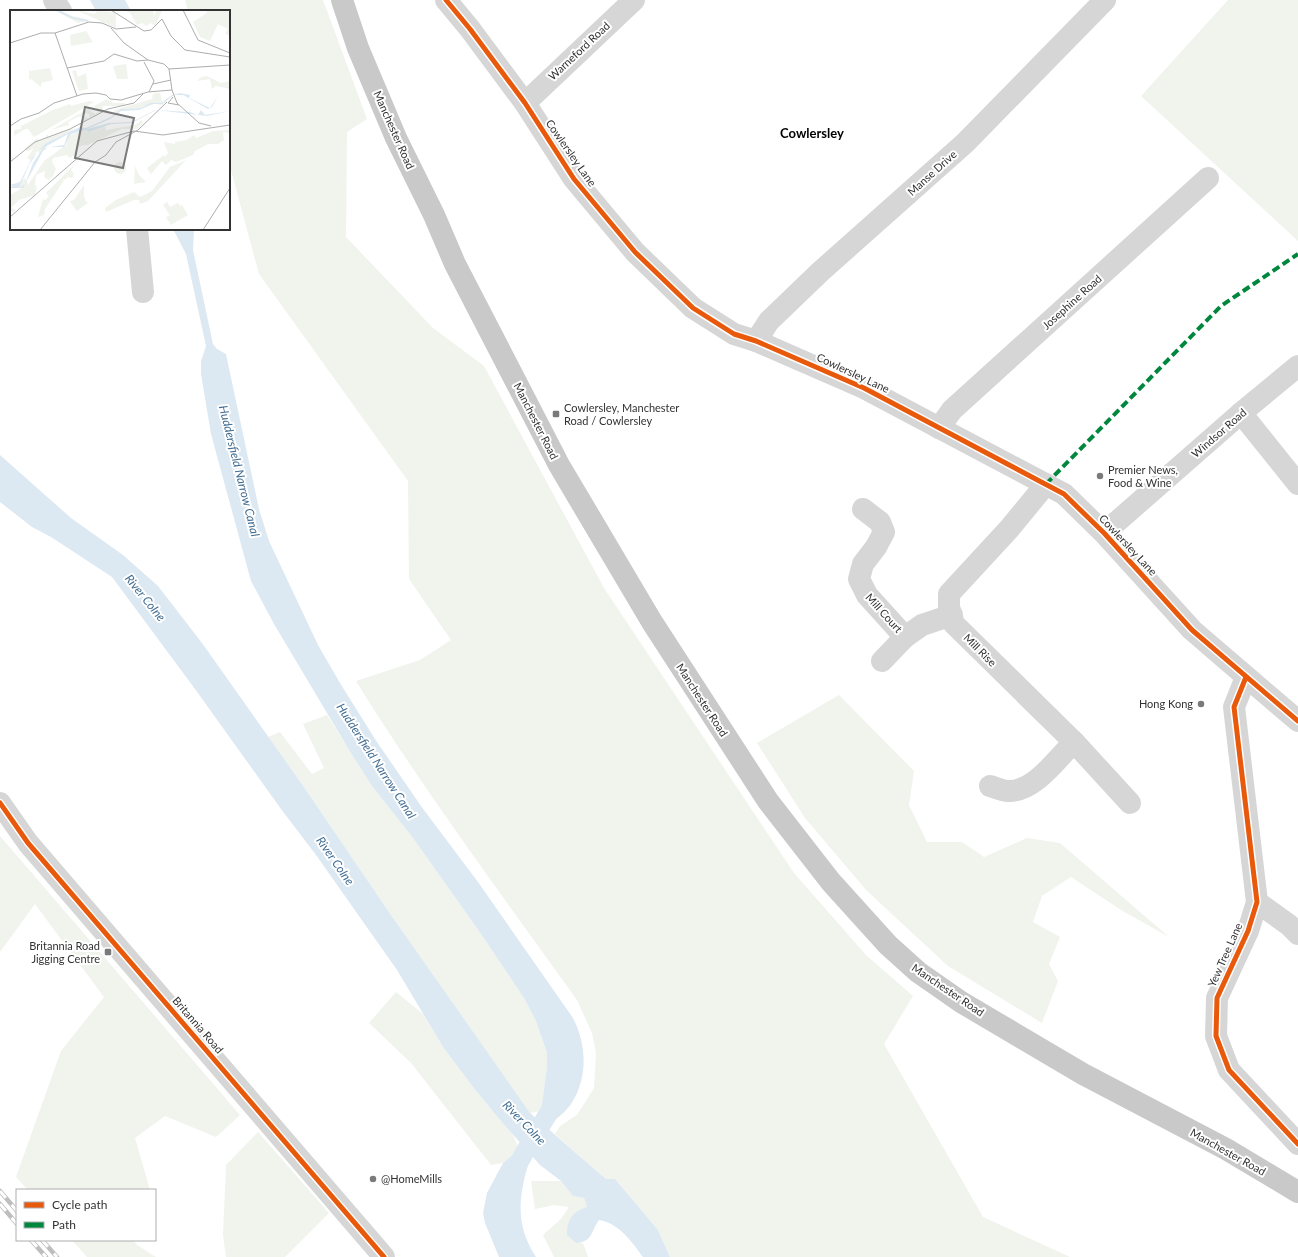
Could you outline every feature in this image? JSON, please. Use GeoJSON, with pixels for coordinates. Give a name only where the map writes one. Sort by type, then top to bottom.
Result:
{"type":"FeatureCollection","features":[{"type":"Feature","properties":{"kind":"main road","name":"Manchester Road"},"geometry":{"type":"LineString","coordinates":[[342,0],[358,48],[396,138],[434,215],[455,264],[559,465],[652,622],[763,795],[831,882],[888,945],[918,972],[961,1002],[1083,1074],[1226,1149],[1298,1192]]}},
{"type":"Feature","properties":{"kind":"street"},"geometry":{"type":"LineString","coordinates":[[54,0],[60,10]]}},
{"type":"Feature","properties":{"kind":"street","name":"Cowlersley Lane"},"geometry":{"type":"LineString","coordinates":[[446,0],[470,29],[525,103],[574,179],[635,252],[693,308],[734,334],[864,388],[1064,494],[1104,533],[1192,630],[1298,721]]}},
{"type":"Feature","properties":{"kind":"street","name":"Warneford Road"},"geometry":{"type":"LineString","coordinates":[[525,103],[634,0]]}},
{"type":"Feature","properties":{"kind":"street","name":"Manse Drive"},"geometry":{"type":"LineString","coordinates":[[756,342],[769,321],[820,272],[965,143],[1104,0]]}},
{"type":"Feature","properties":{"kind":"street","name":"Josephine Road"},"geometry":{"type":"LineString","coordinates":[[939,428],[952,410],[1208,178]]}},
{"type":"Feature","properties":{"kind":"street"},"geometry":{"type":"LineString","coordinates":[[137,230],[143,292]]}},
{"type":"Feature","properties":{"kind":"street","name":"Windsor Road"},"geometry":{"type":"LineString","coordinates":[[1104,533],[1241,413],[1298,366]]}},
{"type":"Feature","properties":{"kind":"street"},"geometry":{"type":"LineString","coordinates":[[1241,413],[1298,484]]}},
{"type":"Feature","properties":{"kind":"street","name":"Mill Rise"},"geometry":{"type":"LineString","coordinates":[[1046,484],[1009,529],[949,594],[949,607],[954,624],[1074,742],[1130,802]]}},
{"type":"Feature","properties":{"kind":"street","name":"Mill Court"},"geometry":{"type":"LineString","coordinates":[[863,509],[880,522],[884,532],[876,547],[863,564],[859,579],[866,595],[905,637]]}},
{"type":"Feature","properties":{"kind":"street"},"geometry":{"type":"LineString","coordinates":[[882,661],[905,637],[922,625],[952,615]]}},
{"type":"Feature","properties":{"kind":"street","name":"Yew Tree Lane"},"geometry":{"type":"LineString","coordinates":[[1246,677],[1234,707],[1256,902],[1248,931],[1217,998],[1216,1036],[1229,1070],[1298,1144]]}},
{"type":"Feature","properties":{"kind":"street"},"geometry":{"type":"LineString","coordinates":[[990,786],[1008,791],[1034,783],[1074,742]]}},
{"type":"Feature","properties":{"kind":"street","name":"Britannia Road"},"geometry":{"type":"LineString","coordinates":[[0,804],[28,843],[382,1256]]}},
{"type":"Feature","properties":{"kind":"street"},"geometry":{"type":"LineString","coordinates":[[1256,902],[1289,925],[1298,934]]}},
{"type":"Feature","properties":{"kind":"shaded area"},"geometry":{"type":"Polygon","coordinates":[[[185,0],[323,0],[367,119],[347,132],[346,237],[433,328],[484,366],[604,588],[794,873],[866,955],[913,996],[884,1044],[983,1217],[1070,1257],[670,1257],[658,1230],[615,1179],[606,1179],[555,1134],[560,1126],[577,1115],[594,1088],[596,1053],[592,1033],[577,1000],[436,803],[356,681],[420,660],[451,640],[409,579],[408,481],[259,274],[230,167],[230,10],[188,10],[185,0]]]}},
{"type":"Feature","properties":{"kind":"shaded area"},"geometry":{"type":"Polygon","coordinates":[[[1228,0],[1298,0],[1298,241],[1141,96],[1228,0]]]}},
{"type":"Feature","properties":{"kind":"shaded area"},"geometry":{"type":"Polygon","coordinates":[[[839,695],[914,771],[909,805],[927,842],[962,842],[984,857],[1027,838],[1060,843],[1169,937],[1121,910],[1071,877],[1042,896],[1033,922],[1060,937],[1049,964],[1058,981],[1042,1023],[948,966],[867,891],[805,818],[757,743],[839,695]]]}},
{"type":"Feature","properties":{"kind":"shaded area"},"geometry":{"type":"Polygon","coordinates":[[[327,715],[372,786],[413,838],[524,998],[536,1021],[547,1053],[547,1067],[541,1111],[530,1113],[518,1098],[268,737],[280,732],[312,774],[324,768],[303,724],[327,715]]]}},
{"type":"Feature","properties":{"kind":"shaded area"},"geometry":{"type":"Polygon","coordinates":[[[0,836],[240,1115],[216,1137],[165,1116],[135,1138],[150,1189],[27,1189],[16,1177],[61,1051],[104,997],[35,904],[0,952],[0,836]]]}},
{"type":"Feature","properties":{"kind":"shaded area"},"geometry":{"type":"Polygon","coordinates":[[[396,992],[423,1014],[443,1047],[473,1087],[512,1133],[519,1149],[503,1163],[491,1165],[411,1063],[369,1023],[396,992]]]}},
{"type":"Feature","properties":{"kind":"shaded area"},"geometry":{"type":"Polygon","coordinates":[[[258,1132],[329,1213],[285,1257],[226,1257],[223,1235],[226,1165],[258,1132]]]}},
{"type":"Feature","properties":{"kind":"shaded area"},"geometry":{"type":"Polygon","coordinates":[[[531,1181],[561,1181],[573,1196],[584,1198],[587,1207],[576,1243],[583,1243],[588,1257],[554,1257],[543,1235],[561,1219],[569,1207],[554,1205],[535,1209],[531,1181]]]}},
{"type":"Feature","properties":{"kind":"shaded area"},"geometry":{"type":"Polygon","coordinates":[[[73,1241],[134,1241],[137,1245],[156,1257],[87,1257],[73,1241]]]}},
{"type":"Feature","properties":{"kind":"water"},"geometry":{"type":"Polygon","coordinates":[[[90,0],[125,0],[130,10],[95,10],[90,0]]]}},
{"type":"Feature","properties":{"kind":"water"},"geometry":{"type":"Polygon","coordinates":[[[174,230],[194,230],[193,250],[213,344],[217,349],[226,354],[259,509],[269,541],[318,645],[375,739],[421,806],[478,882],[573,1018],[578,1028],[583,1050],[583,1072],[577,1094],[571,1104],[554,1121],[546,1118],[541,1111],[547,1067],[547,1053],[536,1021],[524,998],[413,838],[372,786],[274,624],[251,581],[211,434],[201,374],[201,361],[206,346],[186,254],[174,230]]]}},
{"type":"Feature","properties":{"kind":"water","name":"River Colne"},"geometry":{"type":"Polygon","coordinates":[[[0,455],[71,518],[123,555],[158,586],[202,643],[306,790],[391,915],[530,1113],[606,1179],[615,1179],[658,1230],[670,1257],[643,1257],[630,1239],[619,1229],[599,1220],[586,1241],[576,1243],[567,1235],[571,1217],[578,1211],[587,1207],[584,1198],[573,1196],[561,1181],[540,1165],[473,1087],[443,1047],[397,970],[316,855],[112,577],[51,537],[32,527],[0,502],[0,455]]]}},
{"type":"Feature","properties":{"kind":"water"},"geometry":{"type":"Polygon","coordinates":[[[519,1149],[526,1150],[530,1158],[523,1184],[521,1209],[524,1232],[536,1257],[499,1257],[485,1223],[483,1213],[487,1193],[503,1163],[519,1149]]]}},
{"type":"Feature","properties":{"kind":"waterway","name":"Huddersfield Narrow Canal"},"geometry":{"type":"LineString","coordinates":[[513,1173],[559,1096]]}},
{"type":"Feature","properties":{"kind":"railway"},"geometry":{"type":"LineString","coordinates":[[0,1191],[16,1210]]}},
{"type":"Feature","properties":{"kind":"railway"},"geometry":{"type":"LineString","coordinates":[[0,1204],[16,1223]]}},
{"type":"Feature","properties":{"kind":"railway"},"geometry":{"type":"LineString","coordinates":[[32,1241],[46,1257]]}},
{"type":"Feature","properties":{"kind":"railway"},"geometry":{"type":"LineString","coordinates":[[43,1241],[57,1257]]}},
{"type":"Feature","properties":{"kind":"marked path"},"geometry":{"type":"LineString","coordinates":[[1046,484],[1221,306],[1298,254]]}},
{"type":"Feature","properties":{"kind":"cycle path"},"geometry":{"type":"LineString","coordinates":[[446,0],[470,29],[525,103],[574,179],[635,252],[693,308],[734,334],[756,341],[864,388],[1064,494],[1104,533],[1192,630],[1298,721]]}},
{"type":"Feature","properties":{"kind":"cycle path"},"geometry":{"type":"LineString","coordinates":[[1246,677],[1234,707],[1257,902],[1248,931],[1217,998],[1216,1036],[1229,1070],[1298,1144]]}},
{"type":"Feature","properties":{"kind":"cycle path"},"geometry":{"type":"LineString","coordinates":[[0,803],[28,843],[384,1257]]}},
{"type":"Feature","properties":{"kind":"place","name":"Cowlersley, Manchester Road / Cowlersley"},"geometry":{"type":"Point","coordinates":[556,414]}},
{"type":"Feature","properties":{"kind":"place","name":"Premier News, Food & Wine"},"geometry":{"type":"Point","coordinates":[1100,476]}},
{"type":"Feature","properties":{"kind":"place","name":"Hong Kong"},"geometry":{"type":"Point","coordinates":[1201,704]}},
{"type":"Feature","properties":{"kind":"place","name":"Britannia Road Jigging Centre"},"geometry":{"type":"Point","coordinates":[108,952]}},
{"type":"Feature","properties":{"kind":"place","name":"@HomeMills"},"geometry":{"type":"Point","coordinates":[373,1179]}},
{"type":"Feature","properties":{"kind":"district","name":"Cowlersley"},"geometry":{"type":"Point","coordinates":[812,133]}}]}
